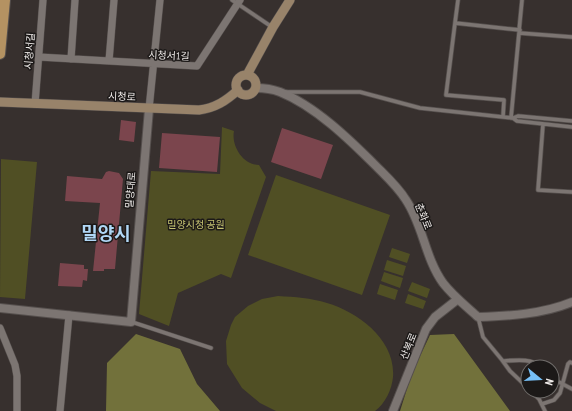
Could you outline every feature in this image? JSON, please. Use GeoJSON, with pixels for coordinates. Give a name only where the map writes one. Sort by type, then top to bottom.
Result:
{"type":"FeatureCollection","features":[{"type":"Feature","properties":{"kind":"main road"},"geometry":{"type":"LineString","coordinates":[[0,54],[5,0]]}},
{"type":"Feature","properties":{"kind":"main road"},"geometry":{"type":"LineString","coordinates":[[247,75],[255,79],[256,88],[252,93],[246,95],[238,90],[237,84],[239,79],[247,75],[290,0]]}},
{"type":"Feature","properties":{"kind":"main road","name":"시청로"},"geometry":{"type":"LineString","coordinates":[[0,102],[199,110],[210,109],[218,106],[238,90]]}},
{"type":"Feature","properties":{"kind":"street","name":"시청서길"},"geometry":{"type":"LineString","coordinates":[[35,104],[43,0]]}},
{"type":"Feature","properties":{"kind":"street"},"geometry":{"type":"LineString","coordinates":[[71,59],[75,0]]}},
{"type":"Feature","properties":{"kind":"street"},"geometry":{"type":"LineString","coordinates":[[109,61],[114,0]]}},
{"type":"Feature","properties":{"kind":"street"},"geometry":{"type":"LineString","coordinates":[[150,108],[160,0]]}},
{"type":"Feature","properties":{"kind":"street","name":"시청서1길"},"geometry":{"type":"LineString","coordinates":[[39,57],[197,66],[237,1]]}},
{"type":"Feature","properties":{"kind":"street","name":"춘화로"},"geometry":{"type":"LineString","coordinates":[[256,88],[267,88],[297,100],[323,118],[362,151],[398,188],[413,213],[436,271],[443,283],[478,317]]}},
{"type":"Feature","properties":{"kind":"street","name":"밀양대로"},"geometry":{"type":"LineString","coordinates":[[131,322],[150,108]]}},
{"type":"Feature","properties":{"kind":"street","name":"산복로"},"geometry":{"type":"LineString","coordinates":[[393,411],[426,329],[435,317],[458,299]]}},
{"type":"Feature","properties":{"kind":"street"},"geometry":{"type":"LineString","coordinates":[[478,317],[511,316],[547,309],[572,302]]}},
{"type":"Feature","properties":{"kind":"street"},"geometry":{"type":"LineString","coordinates":[[0,308],[131,322]]}},
{"type":"Feature","properties":{"kind":"street"},"geometry":{"type":"LineString","coordinates":[[60,411],[69,315]]}},
{"type":"Feature","properties":{"kind":"street"},"geometry":{"type":"LineString","coordinates":[[0,328],[15,365],[17,376],[17,411]]}},
{"type":"Feature","properties":{"kind":"lane"},"geometry":{"type":"LineString","coordinates":[[458,0],[446,95],[504,100],[503,117]]}},
{"type":"Feature","properties":{"kind":"lane"},"geometry":{"type":"LineString","coordinates":[[512,118],[522,0]]}},
{"type":"Feature","properties":{"kind":"lane"},"geometry":{"type":"LineString","coordinates":[[237,1],[273,28]]}},
{"type":"Feature","properties":{"kind":"lane"},"geometry":{"type":"LineString","coordinates":[[455,23],[519,32],[572,37]]}},
{"type":"Feature","properties":{"kind":"lane"},"geometry":{"type":"LineString","coordinates":[[279,92],[360,92],[420,108],[512,118],[517,121],[572,127]]}},
{"type":"Feature","properties":{"kind":"lane"},"geometry":{"type":"LineString","coordinates":[[512,118],[518,116],[572,120]]}},
{"type":"Feature","properties":{"kind":"lane"},"geometry":{"type":"LineString","coordinates":[[543,124],[538,190],[572,192]]}},
{"type":"Feature","properties":{"kind":"lane"},"geometry":{"type":"LineString","coordinates":[[478,317],[483,337],[510,371],[520,380]]}},
{"type":"Feature","properties":{"kind":"lane"},"geometry":{"type":"LineString","coordinates":[[131,322],[211,348]]}},
{"type":"Feature","properties":{"kind":"lane"},"geometry":{"type":"LineString","coordinates":[[503,361],[520,360]]}},
{"type":"Feature","properties":{"kind":"lane"},"geometry":{"type":"LineString","coordinates":[[542,404],[554,400],[560,393],[568,364],[570,362],[572,363]]}},
{"type":"Feature","properties":{"kind":"lane"},"geometry":{"type":"LineString","coordinates":[[560,382],[572,389]]}},
{"type":"Feature","properties":{"kind":"lane"},"geometry":{"type":"LineString","coordinates":[[539,399],[545,411]]}},
{"type":"Feature","properties":{"kind":"green space","name":"밀양시청 공원"},"geometry":{"type":"Polygon","coordinates":[[[222,127],[234,131],[234,143],[239,154],[248,162],[259,165],[266,177],[231,278],[221,274],[178,293],[169,326],[139,314],[151,171],[220,174],[222,127]]]}},
{"type":"Feature","properties":{"kind":"green space"},"geometry":{"type":"Polygon","coordinates":[[[1,159],[37,162],[25,299],[0,297],[1,159]]]}},
{"type":"Feature","properties":{"kind":"green space"},"geometry":{"type":"Polygon","coordinates":[[[276,175],[390,215],[362,295],[248,255],[276,175]]]}},
{"type":"Feature","properties":{"kind":"green space"},"geometry":{"type":"Polygon","coordinates":[[[392,248],[410,254],[407,263],[389,257],[392,248]]]}},
{"type":"Feature","properties":{"kind":"green space"},"geometry":{"type":"Polygon","coordinates":[[[387,260],[406,266],[403,276],[384,270],[387,260]]]}},
{"type":"Feature","properties":{"kind":"green space"},"geometry":{"type":"Polygon","coordinates":[[[384,272],[403,278],[400,288],[381,281],[384,272]]]}},
{"type":"Feature","properties":{"kind":"green space"},"geometry":{"type":"Polygon","coordinates":[[[412,282],[430,289],[427,298],[408,291],[412,282]]]}},
{"type":"Feature","properties":{"kind":"green space"},"geometry":{"type":"Polygon","coordinates":[[[380,284],[398,290],[395,300],[377,294],[380,284]]]}},
{"type":"Feature","properties":{"kind":"green space"},"geometry":{"type":"Polygon","coordinates":[[[408,294],[426,301],[423,309],[405,303],[408,294]]]}},
{"type":"Feature","properties":{"kind":"green space"},"geometry":{"type":"Polygon","coordinates":[[[278,296],[297,297],[321,301],[339,307],[351,313],[373,330],[382,340],[388,351],[392,364],[393,377],[387,396],[379,408],[375,411],[276,411],[260,403],[242,388],[227,364],[226,341],[231,325],[235,317],[248,306],[262,299],[278,296]]]}},
{"type":"Feature","properties":{"kind":"shaded area"},"geometry":{"type":"Polygon","coordinates":[[[136,334],[180,349],[197,384],[220,411],[106,411],[107,363],[136,334]]]}},
{"type":"Feature","properties":{"kind":"shaded area"},"geometry":{"type":"Polygon","coordinates":[[[454,334],[510,411],[400,411],[412,373],[430,335],[454,334]]]}},
{"type":"Feature","properties":{"kind":"building"},"geometry":{"type":"Polygon","coordinates":[[[121,120],[136,122],[134,142],[119,140],[121,120]]]}},
{"type":"Feature","properties":{"kind":"building"},"geometry":{"type":"Polygon","coordinates":[[[282,128],[333,145],[321,179],[271,162],[282,128]]]}},
{"type":"Feature","properties":{"kind":"building"},"geometry":{"type":"Polygon","coordinates":[[[162,133],[220,137],[217,172],[159,168],[162,133]]]}},
{"type":"Feature","properties":{"kind":"building"},"geometry":{"type":"Polygon","coordinates":[[[109,171],[119,173],[123,179],[115,269],[93,271],[100,203],[65,201],[67,176],[102,179],[106,172],[109,171]]]}},
{"type":"Feature","properties":{"kind":"building"},"geometry":{"type":"Polygon","coordinates":[[[60,263],[84,265],[84,269],[88,269],[87,281],[83,280],[82,287],[58,286],[60,263]]]}},
{"type":"Feature","properties":{"kind":"district","name":"밀양시"},"geometry":{"type":"Point","coordinates":[106,234]}}]}
